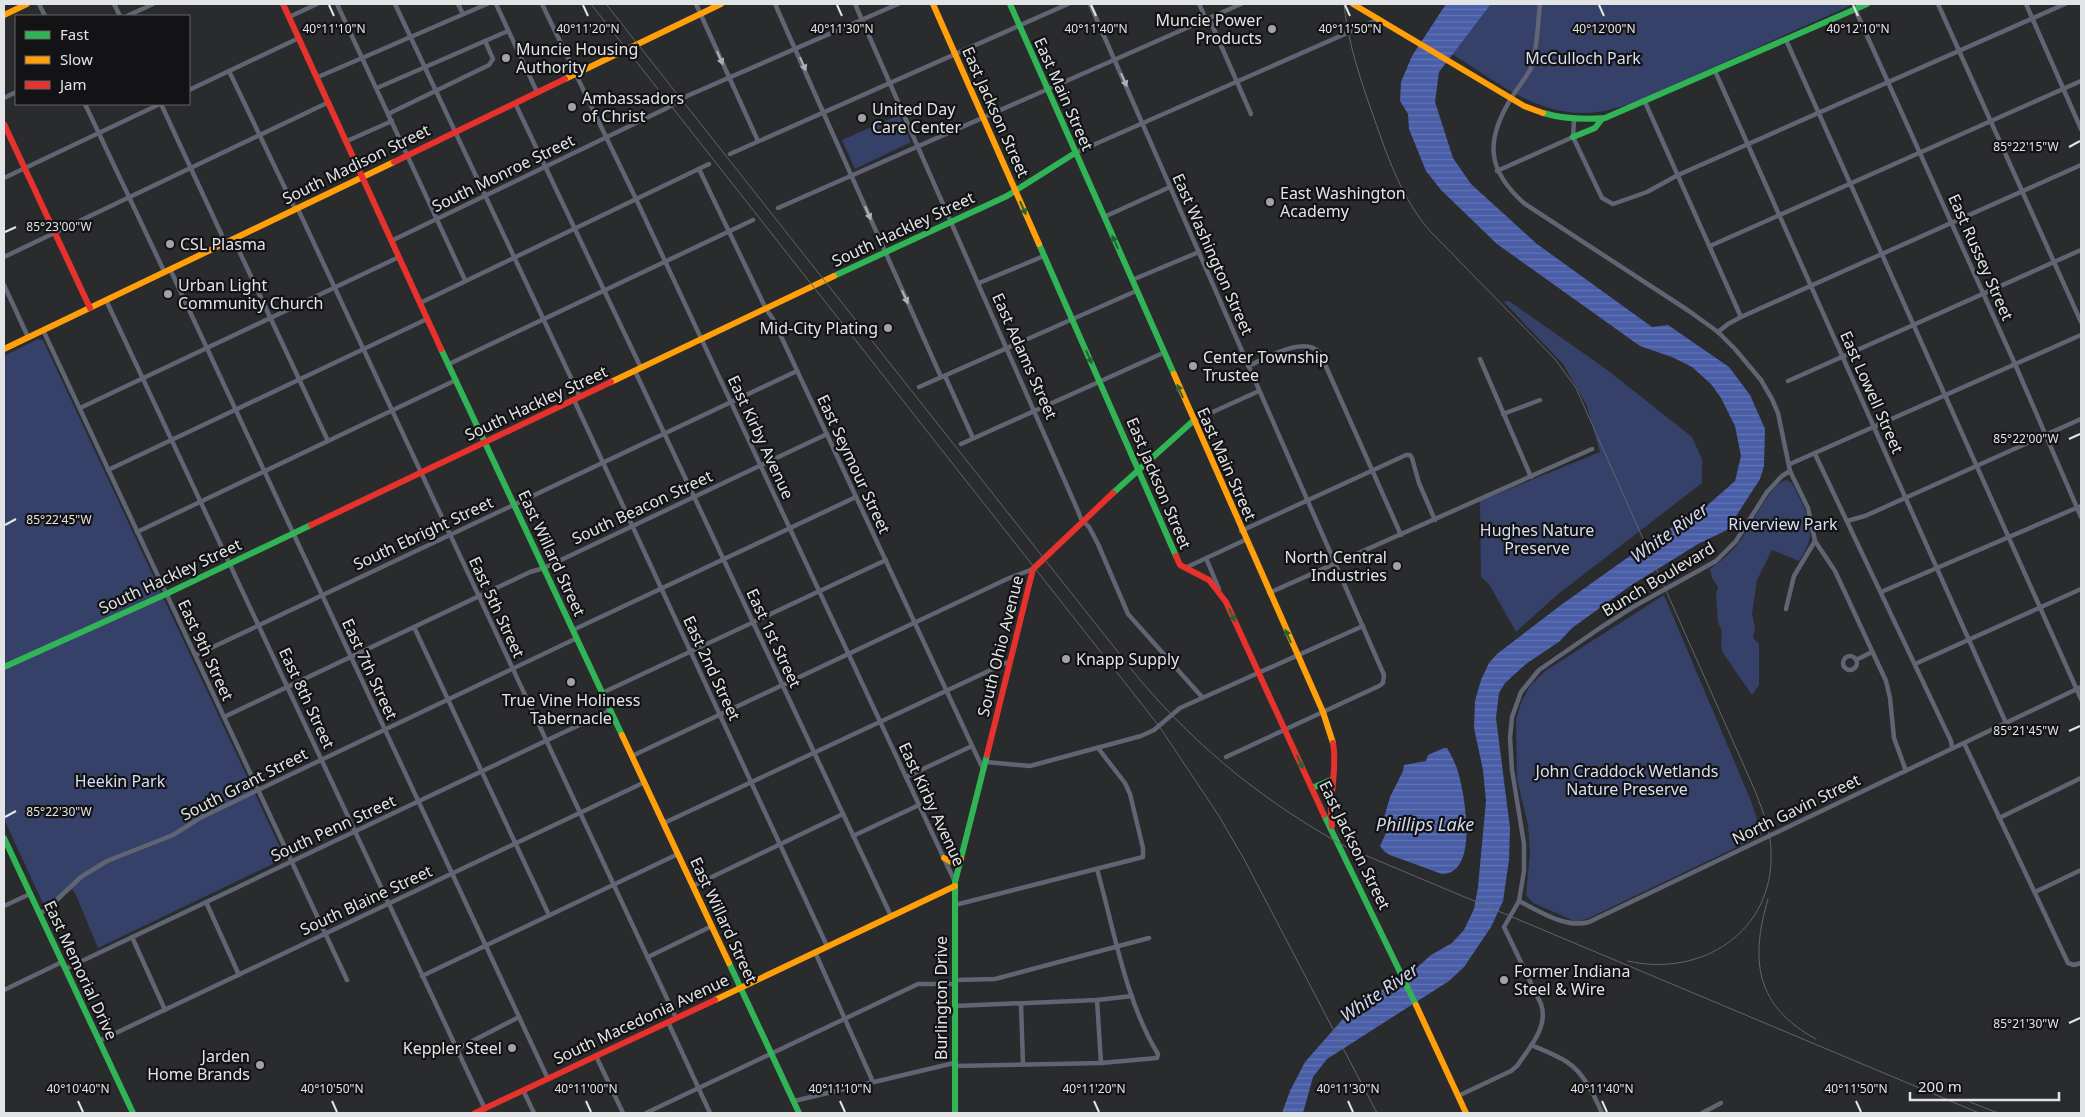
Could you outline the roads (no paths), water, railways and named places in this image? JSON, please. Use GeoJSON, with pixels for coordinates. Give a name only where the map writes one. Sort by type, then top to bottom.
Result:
{"type":"FeatureCollection","features":[{"type":"Feature","properties":{"kind":"street"},"geometry":{"type":"LineString","coordinates":[[4,15],[28,4]]}},
{"type":"Feature","properties":{"kind":"street"},"geometry":{"type":"LineString","coordinates":[[129,15],[154,4]]}},
{"type":"Feature","properties":{"kind":"street","name":"East Willard Street"},"geometry":{"type":"LineString","coordinates":[[283,4],[427,319],[799,1113]]}},
{"type":"Feature","properties":{"kind":"street"},"geometry":{"type":"LineString","coordinates":[[289,17],[318,4]]}},
{"type":"Feature","properties":{"kind":"street"},"geometry":{"type":"LineString","coordinates":[[336,4],[465,280]]}},
{"type":"Feature","properties":{"kind":"street"},"geometry":{"type":"LineString","coordinates":[[395,4],[580,397]]}},
{"type":"Feature","properties":{"kind":"street"},"geometry":{"type":"LineString","coordinates":[[458,4],[463,14]]}},
{"type":"Feature","properties":{"kind":"street"},"geometry":{"type":"LineString","coordinates":[[318,78],[362,57],[487,4]]}},
{"type":"Feature","properties":{"kind":"street"},"geometry":{"type":"LineString","coordinates":[[496,4],[537,92]]}},
{"type":"Feature","properties":{"kind":"street","name":"East Kirby Avenue"},"geometry":{"type":"LineString","coordinates":[[542,4],[665,261],[955,884]]}},
{"type":"Feature","properties":{"kind":"street"},"geometry":{"type":"LineString","coordinates":[[696,4],[758,141]]}},
{"type":"Feature","properties":{"kind":"street","name":"South Madison Street"},"geometry":{"type":"LineString","coordinates":[[4,349],[721,4]]}},
{"type":"Feature","properties":{"kind":"street"},"geometry":{"type":"LineString","coordinates":[[775,4],[885,252],[973,438]]}},
{"type":"Feature","properties":{"kind":"street","name":"East Adams Street"},"geometry":{"type":"LineString","coordinates":[[855,4],[1083,520],[1089,526],[1098,544],[1128,614],[1202,696]]}},
{"type":"Feature","properties":{"kind":"street","name":"South Monroe Street"},"geometry":{"type":"LineString","coordinates":[[391,241],[606,138],[687,96],[898,4]]}},
{"type":"Feature","properties":{"kind":"street","name":"East Jackson Street"},"geometry":{"type":"LineString","coordinates":[[933,4],[1178,562],[1184,568],[1210,580],[1220,593],[1466,1113]]}},
{"type":"Feature","properties":{"kind":"street","name":"East Main Street"},"geometry":{"type":"LineString","coordinates":[[1010,4],[1241,531],[1323,712],[1334,744],[1329,804],[1334,833]]}},
{"type":"Feature","properties":{"kind":"street"},"geometry":{"type":"LineString","coordinates":[[730,154],[1068,4]]}},
{"type":"Feature","properties":{"kind":"street","name":"East Washington Street"},"geometry":{"type":"LineString","coordinates":[[1090,4],[1383,671],[1384,679],[1379,686],[1323,712]]}},
{"type":"Feature","properties":{"kind":"street"},"geometry":{"type":"LineString","coordinates":[[1199,4],[1251,114]]}},
{"type":"Feature","properties":{"kind":"street"},"geometry":{"type":"LineString","coordinates":[[778,208],[1241,4]]}},
{"type":"Feature","properties":{"kind":"street"},"geometry":{"type":"LineString","coordinates":[[1352,4],[1511,98],[1543,113],[1574,120],[1602,118],[1645,102],[1867,4]]}},
{"type":"Feature","properties":{"kind":"street"},"geometry":{"type":"LineString","coordinates":[[1938,4],[2081,322]]}},
{"type":"Feature","properties":{"kind":"street"},"geometry":{"type":"LineString","coordinates":[[2026,4],[2081,129]]}},
{"type":"Feature","properties":{"kind":"street"},"geometry":{"type":"LineString","coordinates":[[1574,120],[1573,137],[1602,198],[1613,204],[1648,192],[1678,175],[2065,4]]}},
{"type":"Feature","properties":{"kind":"street"},"geometry":{"type":"LineString","coordinates":[[1541,5],[1531,68],[1511,98],[1499,121],[1493,142],[1493,158],[1497,171],[1509,189],[1525,204],[1718,332],[1745,359],[1769,392],[1778,413],[1790,471],[1808,508],[1815,541],[1835,571],[1888,687],[1894,738],[1906,770]]}},
{"type":"Feature","properties":{"kind":"street","name":"East Russey Street"},"geometry":{"type":"LineString","coordinates":[[1855,9],[2047,435],[2079,507],[2081,517]]}},
{"type":"Feature","properties":{"kind":"street"},"geometry":{"type":"LineString","coordinates":[[1075,153],[1379,19]]}},
{"type":"Feature","properties":{"kind":"street"},"geometry":{"type":"LineString","coordinates":[[376,88],[508,31]]}},
{"type":"Feature","properties":{"kind":"street"},"geometry":{"type":"LineString","coordinates":[[190,90],[299,38]]}},
{"type":"Feature","properties":{"kind":"street"},"geometry":{"type":"LineString","coordinates":[[1786,40],[2081,699]]}},
{"type":"Feature","properties":{"kind":"street"},"geometry":{"type":"LineString","coordinates":[[388,114],[491,63],[493,59],[485,41]]}},
{"type":"Feature","properties":{"kind":"street","name":"East 5th Street"},"geometry":{"type":"LineString","coordinates":[[229,70],[392,411],[676,1018]]}},
{"type":"Feature","properties":{"kind":"street","name":"East Lowell Street"},"geometry":{"type":"LineString","coordinates":[[1715,72],[2006,723]]}},
{"type":"Feature","properties":{"kind":"street"},"geometry":{"type":"LineString","coordinates":[[1710,246],[2081,81]]}},
{"type":"Feature","properties":{"kind":"street"},"geometry":{"type":"LineString","coordinates":[[4,257],[329,102]]}},
{"type":"Feature","properties":{"kind":"street"},"geometry":{"type":"LineString","coordinates":[[1645,102],[1741,317]]}},
{"type":"Feature","properties":{"kind":"street","name":"East 1st Street"},"geometry":{"type":"LineString","coordinates":[[515,103],[605,290],[664,434],[891,916]]}},
{"type":"Feature","properties":{"kind":"street","name":"East 7th Street"},"geometry":{"type":"LineString","coordinates":[[85,105],[129,197],[206,348],[548,1079]]}},
{"type":"Feature","properties":{"kind":"street"},"geometry":{"type":"LineString","coordinates":[[4,178],[158,105]]}},
{"type":"Feature","properties":{"kind":"street"},"geometry":{"type":"LineString","coordinates":[[160,105],[225,242]]}},
{"type":"Feature","properties":{"kind":"street"},"geometry":{"type":"LineString","coordinates":[[1497,171],[1595,128],[1602,118]]}},
{"type":"Feature","properties":{"kind":"street"},"geometry":{"type":"LineString","coordinates":[[347,142],[392,121]]}},
{"type":"Feature","properties":{"kind":"street"},"geometry":{"type":"LineString","coordinates":[[4,124],[90,308]]}},
{"type":"Feature","properties":{"kind":"street","name":"South Hackley Street"},"geometry":{"type":"LineString","coordinates":[[4,667],[166,594],[1016,191],[1075,153]]}},
{"type":"Feature","properties":{"kind":"street"},"geometry":{"type":"LineString","coordinates":[[420,302],[710,164]]}},
{"type":"Feature","properties":{"kind":"street"},"geometry":{"type":"LineString","coordinates":[[1718,332],[1741,317],[2081,165]]}},
{"type":"Feature","properties":{"kind":"street","name":"East Seymour Street"},"geometry":{"type":"LineString","coordinates":[[699,169],[766,309],[773,319],[984,771]]}},
{"type":"Feature","properties":{"kind":"street"},"geometry":{"type":"LineString","coordinates":[[1104,217],[1170,187]]}},
{"type":"Feature","properties":{"kind":"street"},"geometry":{"type":"LineString","coordinates":[[449,364],[753,220]]}},
{"type":"Feature","properties":{"kind":"street"},"geometry":{"type":"LineString","coordinates":[[233,238],[328,441]]}},
{"type":"Feature","properties":{"kind":"street"},"geometry":{"type":"LineString","coordinates":[[1788,381],[2081,250]]}},
{"type":"Feature","properties":{"kind":"street"},"geometry":{"type":"LineString","coordinates":[[1132,280],[1199,252]]}},
{"type":"Feature","properties":{"kind":"street"},"geometry":{"type":"LineString","coordinates":[[979,283],[1044,256]]}},
{"type":"Feature","properties":{"kind":"street"},"geometry":{"type":"LineString","coordinates":[[80,408],[399,257]]}},
{"type":"Feature","properties":{"kind":"street"},"geometry":{"type":"LineString","coordinates":[[4,285],[28,337]]}},
{"type":"Feature","properties":{"kind":"street"},"geometry":{"type":"LineString","coordinates":[[918,387],[1136,291]]}},
{"type":"Feature","properties":{"kind":"street","name":"East 8th Street"},"geometry":{"type":"LineString","coordinates":[[106,300],[485,1108]]}},
{"type":"Feature","properties":{"kind":"street"},"geometry":{"type":"LineString","coordinates":[[108,470],[427,319]]}},
{"type":"Feature","properties":{"kind":"street","name":"East 9th Street"},"geometry":{"type":"LineString","coordinates":[[43,330],[347,980]]}},
{"type":"Feature","properties":{"kind":"street"},"geometry":{"type":"LineString","coordinates":[[1790,464],[1875,428],[2081,335]]}},
{"type":"Feature","properties":{"kind":"street"},"geometry":{"type":"LineString","coordinates":[[1248,366],[1301,345],[1314,347],[1322,356],[1401,535]]}},
{"type":"Feature","properties":{"kind":"street"},"geometry":{"type":"LineString","coordinates":[[961,444],[1163,354]]}},
{"type":"Feature","properties":{"kind":"street"},"geometry":{"type":"LineString","coordinates":[[1480,359],[1531,477]]}},
{"type":"Feature","properties":{"kind":"street","name":"South Ebright Street"},"geometry":{"type":"LineString","coordinates":[[196,655],[797,371]]}},
{"type":"Feature","properties":{"kind":"street"},"geometry":{"type":"LineString","coordinates":[[138,532],[456,380]]}},
{"type":"Feature","properties":{"kind":"street"},"geometry":{"type":"LineString","coordinates":[[1193,421],[1259,391]]}},
{"type":"Feature","properties":{"kind":"street","name":"East 2nd Street"},"geometry":{"type":"LineString","coordinates":[[574,400],[828,946]]}},
{"type":"Feature","properties":{"kind":"street"},"geometry":{"type":"LineString","coordinates":[[1503,414],[1540,400]]}},
{"type":"Feature","properties":{"kind":"street"},"geometry":{"type":"LineString","coordinates":[[1847,521],[1865,516],[2081,419]]}},
{"type":"Feature","properties":{"kind":"street","name":"South Ohio Avenue"},"geometry":{"type":"LineString","coordinates":[[955,884],[1033,569],[1180,430],[1193,421]]}},
{"type":"Feature","properties":{"kind":"street","name":"South Beacon Street"},"geometry":{"type":"LineString","coordinates":[[224,717],[478,596],[530,572],[544,568],[827,434]]}},
{"type":"Feature","properties":{"kind":"street"},"geometry":{"type":"LineString","coordinates":[[1269,593],[1592,449]]}},
{"type":"Feature","properties":{"kind":"street"},"geometry":{"type":"LineString","coordinates":[[1816,454],[1915,664],[1951,742],[1952,748]]}},
{"type":"Feature","properties":{"kind":"street"},"geometry":{"type":"LineString","coordinates":[[1241,531],[1410,455],[1419,483],[1435,520]]}},
{"type":"Feature","properties":{"kind":"street","name":"Bunch Boulevard"},"geometry":{"type":"LineString","coordinates":[[1519,901],[1525,853],[1512,770],[1510,738],[1512,717],[1521,692],[1539,670],[1600,628],[1633,607],[1716,561],[1736,541],[1767,492],[1782,476],[1790,471]]}},
{"type":"Feature","properties":{"kind":"street"},"geometry":{"type":"LineString","coordinates":[[573,630],[856,497]]}},
{"type":"Feature","properties":{"kind":"street"},"geometry":{"type":"LineString","coordinates":[[1881,592],[2079,507]]}},
{"type":"Feature","properties":{"kind":"street"},"geometry":{"type":"LineString","coordinates":[[1184,568],[1245,540]]}},
{"type":"Feature","properties":{"kind":"street"},"geometry":{"type":"LineString","coordinates":[[1786,609],[1794,576],[1815,541]]}},
{"type":"Feature","properties":{"kind":"street"},"geometry":{"type":"LineString","coordinates":[[1206,558],[1220,593]]}},
{"type":"Feature","properties":{"kind":"street"},"geometry":{"type":"LineString","coordinates":[[602,693],[886,560]]}},
{"type":"Feature","properties":{"kind":"street"},"geometry":{"type":"LineString","coordinates":[[632,756],[1007,579],[1033,569]]}},
{"type":"Feature","properties":{"kind":"street"},"geometry":{"type":"LineString","coordinates":[[1915,664],[2081,589]]}},
{"type":"Feature","properties":{"kind":"street"},"geometry":{"type":"LineString","coordinates":[[986,762],[1030,766],[1150,732],[1180,708],[1202,696],[1363,626]]}},
{"type":"Feature","properties":{"kind":"street"},"geometry":{"type":"LineString","coordinates":[[414,627],[549,915]]}},
{"type":"Feature","properties":{"kind":"street","name":"South Grant Street"},"geometry":{"type":"LineString","coordinates":[[39,914],[46,910],[82,877],[107,862],[173,835],[200,818],[577,638]]}},
{"type":"Feature","properties":{"kind":"street"},"geometry":{"type":"LineString","coordinates":[[1856,660],[1872,652]]}},
{"type":"Feature","properties":{"kind":"street"},"geometry":{"type":"LineString","coordinates":[[664,823],[1011,660]]}},
{"type":"Feature","properties":{"kind":"street","name":"North Gavin Street"},"geometry":{"type":"LineString","coordinates":[[1519,901],[1567,922],[1577,924],[1589,922],[2081,687]]}},
{"type":"Feature","properties":{"kind":"street","name":"South Penn Street"},"geometry":{"type":"LineString","coordinates":[[4,990],[132,937],[611,710]]}},
{"type":"Feature","properties":{"kind":"street"},"geometry":{"type":"LineString","coordinates":[[1226,757],[1323,712]]}},
{"type":"Feature","properties":{"kind":"street"},"geometry":{"type":"LineString","coordinates":[[1964,743],[2068,963],[2074,965],[2081,963]]}},
{"type":"Feature","properties":{"kind":"street"},"geometry":{"type":"LineString","coordinates":[[906,777],[972,746]]}},
{"type":"Feature","properties":{"kind":"street"},"geometry":{"type":"LineString","coordinates":[[955,905],[1144,857],[1130,794],[1125,784],[1098,748]]}},
{"type":"Feature","properties":{"kind":"street"},"geometry":{"type":"LineString","coordinates":[[1999,818],[2081,778]]}},
{"type":"Feature","properties":{"kind":"street"},"geometry":{"type":"LineString","coordinates":[[1312,788],[1331,780]]}},
{"type":"Feature","properties":{"kind":"street","name":"South Blaine Street"},"geometry":{"type":"LineString","coordinates":[[99,1041],[645,782]]}},
{"type":"Feature","properties":{"kind":"street"},"geometry":{"type":"LineString","coordinates":[[853,836],[919,805]]}},
{"type":"Feature","properties":{"kind":"street"},"geometry":{"type":"LineString","coordinates":[[693,886],[843,814]]}},
{"type":"Feature","properties":{"kind":"street","name":"East Memorial Drive"},"geometry":{"type":"LineString","coordinates":[[4,838],[133,1113]]}},
{"type":"Feature","properties":{"kind":"street"},"geometry":{"type":"LineString","coordinates":[[422,976],[678,854]]}},
{"type":"Feature","properties":{"kind":"street"},"geometry":{"type":"LineString","coordinates":[[944,858],[954,863],[961,859]]}},
{"type":"Feature","properties":{"kind":"street"},"geometry":{"type":"LineString","coordinates":[[794,1101],[954,1065],[1101,1063],[1158,1058],[1158,1054],[1145,1029],[1132,996],[1097,868]]}},
{"type":"Feature","properties":{"kind":"street"},"geometry":{"type":"LineString","coordinates":[[2034,892],[2081,870]]}},
{"type":"Feature","properties":{"kind":"street","name":"South Macedonia Avenue"},"geometry":{"type":"LineString","coordinates":[[475,1113],[741,988],[955,884]]}},
{"type":"Feature","properties":{"kind":"street","name":"Burlington Drive"},"geometry":{"type":"LineString","coordinates":[[955,884],[955,1113]]}},
{"type":"Feature","properties":{"kind":"street"},"geometry":{"type":"LineString","coordinates":[[4,906],[30,894]]}},
{"type":"Feature","properties":{"kind":"street"},"geometry":{"type":"LineString","coordinates":[[1458,1096],[1511,1071],[1517,1066],[1541,1029],[1544,1016],[1543,1011],[1504,927],[1519,901]]}},
{"type":"Feature","properties":{"kind":"street"},"geometry":{"type":"LineString","coordinates":[[206,902],[239,975]]}},
{"type":"Feature","properties":{"kind":"street"},"geometry":{"type":"LineString","coordinates":[[648,957],[712,926]]}},
{"type":"Feature","properties":{"kind":"street"},"geometry":{"type":"LineString","coordinates":[[132,937],[165,1010]]}},
{"type":"Feature","properties":{"kind":"street"},"geometry":{"type":"LineString","coordinates":[[646,1113],[918,984],[995,979],[1149,938]]}},
{"type":"Feature","properties":{"kind":"street"},"geometry":{"type":"LineString","coordinates":[[816,952],[872,1082]]}},
{"type":"Feature","properties":{"kind":"street"},"geometry":{"type":"LineString","coordinates":[[954,1006],[1098,1000],[1132,996]]}},
{"type":"Feature","properties":{"kind":"street"},"geometry":{"type":"LineString","coordinates":[[1098,1000],[1101,1063]]}},
{"type":"Feature","properties":{"kind":"street"},"geometry":{"type":"LineString","coordinates":[[1021,1004],[1023,1064]]}},
{"type":"Feature","properties":{"kind":"street"},"geometry":{"type":"LineString","coordinates":[[456,1049],[519,1017]]}},
{"type":"Feature","properties":{"kind":"street"},"geometry":{"type":"LineString","coordinates":[[668,1022],[710,1113]]}},
{"type":"Feature","properties":{"kind":"street"},"geometry":{"type":"LineString","coordinates":[[1532,1044],[1567,1062],[1576,1070],[1587,1083],[1602,1113]]}},
{"type":"Feature","properties":{"kind":"street"},"geometry":{"type":"LineString","coordinates":[[596,1056],[623,1113]]}},
{"type":"Feature","properties":{"kind":"street"},"geometry":{"type":"LineString","coordinates":[[523,1090],[534,1113]]}},
{"type":"Feature","properties":{"kind":"street"},"geometry":{"type":"LineString","coordinates":[[1702,1113],[1721,1103]]}},
{"type":"Feature","properties":{"kind":"water","name":"White River"},"geometry":{"type":"Polygon","coordinates":[[[1446,4],[1491,4],[1439,72],[1435,102],[1453,158],[1471,184],[1537,244],[1652,327],[1668,325],[1729,367],[1750,395],[1765,429],[1764,466],[1760,479],[1727,530],[1698,544],[1630,586],[1572,628],[1560,641],[1526,664],[1505,683],[1499,693],[1496,718],[1510,828],[1509,860],[1503,901],[1491,927],[1464,967],[1449,981],[1327,1059],[1313,1077],[1303,1113],[1282,1113],[1290,1091],[1305,1062],[1342,1020],[1366,999],[1410,974],[1431,955],[1452,943],[1464,930],[1474,909],[1478,887],[1486,801],[1483,770],[1474,728],[1475,701],[1481,680],[1489,663],[1497,654],[1561,605],[1664,532],[1701,511],[1735,481],[1741,456],[1735,426],[1721,398],[1711,384],[1692,367],[1672,357],[1640,346],[1497,244],[1441,190],[1426,171],[1409,129],[1408,114],[1400,101],[1401,82],[1412,56],[1446,4]]]}},
{"type":"Feature","properties":{"kind":"water","name":"Phillips Lake"},"geometry":{"type":"Polygon","coordinates":[[[1447,748],[1455,763],[1461,783],[1466,814],[1466,832],[1465,848],[1461,861],[1454,871],[1442,874],[1390,855],[1380,846],[1386,833],[1384,818],[1390,797],[1404,765],[1426,761],[1428,755],[1447,748]]]}},
{"type":"Feature","properties":{"kind":"railway"},"geometry":{"type":"LineString","coordinates":[[591,4],[1159,726],[1219,816],[1244,859],[1377,1113]]}},
{"type":"Feature","properties":{"kind":"railway"},"geometry":{"type":"LineString","coordinates":[[606,4],[1140,680],[1187,730],[1236,774],[1289,813],[1348,848],[1979,1113]]}},
{"type":"Feature","properties":{"kind":"railway"},"geometry":{"type":"LineString","coordinates":[[1344,4],[1352,48],[1360,76],[1385,148],[1404,192],[1420,219],[1430,231],[1555,359],[1576,388],[1756,793],[1766,822],[1771,852],[1769,880],[1760,905],[1746,926],[1728,943],[1706,955],[1682,962],[1655,964],[1628,961]]}},
{"type":"Feature","properties":{"kind":"railway"},"geometry":{"type":"LineString","coordinates":[[1768,899],[1759,942],[1759,961],[1762,979],[1769,996],[1780,1012],[1796,1026],[1816,1039]]}},
{"type":"Feature","properties":{"kind":"railway"},"geometry":{"type":"LineString","coordinates":[[1970,1102],[1998,1113]]}},
{"type":"Feature","properties":{"kind":"place","name":"Muncie Power Products"},"geometry":{"type":"Point","coordinates":[1272,29]}},
{"type":"Feature","properties":{"kind":"place","name":"Muncie Housing Authority"},"geometry":{"type":"Point","coordinates":[506,58]}},
{"type":"Feature","properties":{"kind":"place","name":"Ambassadors of Christ"},"geometry":{"type":"Point","coordinates":[572,107]}},
{"type":"Feature","properties":{"kind":"place","name":"United Day Care Center"},"geometry":{"type":"Point","coordinates":[862,118]}},
{"type":"Feature","properties":{"kind":"place","name":"East Washington Academy"},"geometry":{"type":"Point","coordinates":[1270,202]}},
{"type":"Feature","properties":{"kind":"place","name":"CSL Plasma"},"geometry":{"type":"Point","coordinates":[170,244]}},
{"type":"Feature","properties":{"kind":"place","name":"Urban Light Community Church"},"geometry":{"type":"Point","coordinates":[168,294]}},
{"type":"Feature","properties":{"kind":"place","name":"Mid-City Plating"},"geometry":{"type":"Point","coordinates":[888,328]}},
{"type":"Feature","properties":{"kind":"place","name":"Center Township Trustee"},"geometry":{"type":"Point","coordinates":[1193,366]}},
{"type":"Feature","properties":{"kind":"place","name":"North Central Industries"},"geometry":{"type":"Point","coordinates":[1397,566]}},
{"type":"Feature","properties":{"kind":"place","name":"Knapp Supply"},"geometry":{"type":"Point","coordinates":[1066,659]}},
{"type":"Feature","properties":{"kind":"place","name":"True Vine Holiness Tabernacle"},"geometry":{"type":"Point","coordinates":[571,682]}},
{"type":"Feature","properties":{"kind":"place","name":"Former Indiana Steel & Wire"},"geometry":{"type":"Point","coordinates":[1504,980]}},
{"type":"Feature","properties":{"kind":"place","name":"Keppler Steel"},"geometry":{"type":"Point","coordinates":[512,1048]}},
{"type":"Feature","properties":{"kind":"place","name":"Jarden Home Brands"},"geometry":{"type":"Point","coordinates":[260,1065]}},
{"type":"Feature","properties":{"kind":"park label","name":"McCulloch Park"},"geometry":{"type":"Point","coordinates":[1583,58]}},
{"type":"Feature","properties":{"kind":"park label","name":"Riverview Park"},"geometry":{"type":"Point","coordinates":[1783,524]}},
{"type":"Feature","properties":{"kind":"park label","name":"Hughes Nature Preserve"},"geometry":{"type":"Point","coordinates":[1537,539]}},
{"type":"Feature","properties":{"kind":"park label","name":"John Craddock Wetlands Nature Preserve"},"geometry":{"type":"Point","coordinates":[1627,780]}},
{"type":"Feature","properties":{"kind":"park label","name":"Heekin Park"},"geometry":{"type":"Point","coordinates":[120,781]}}]}
